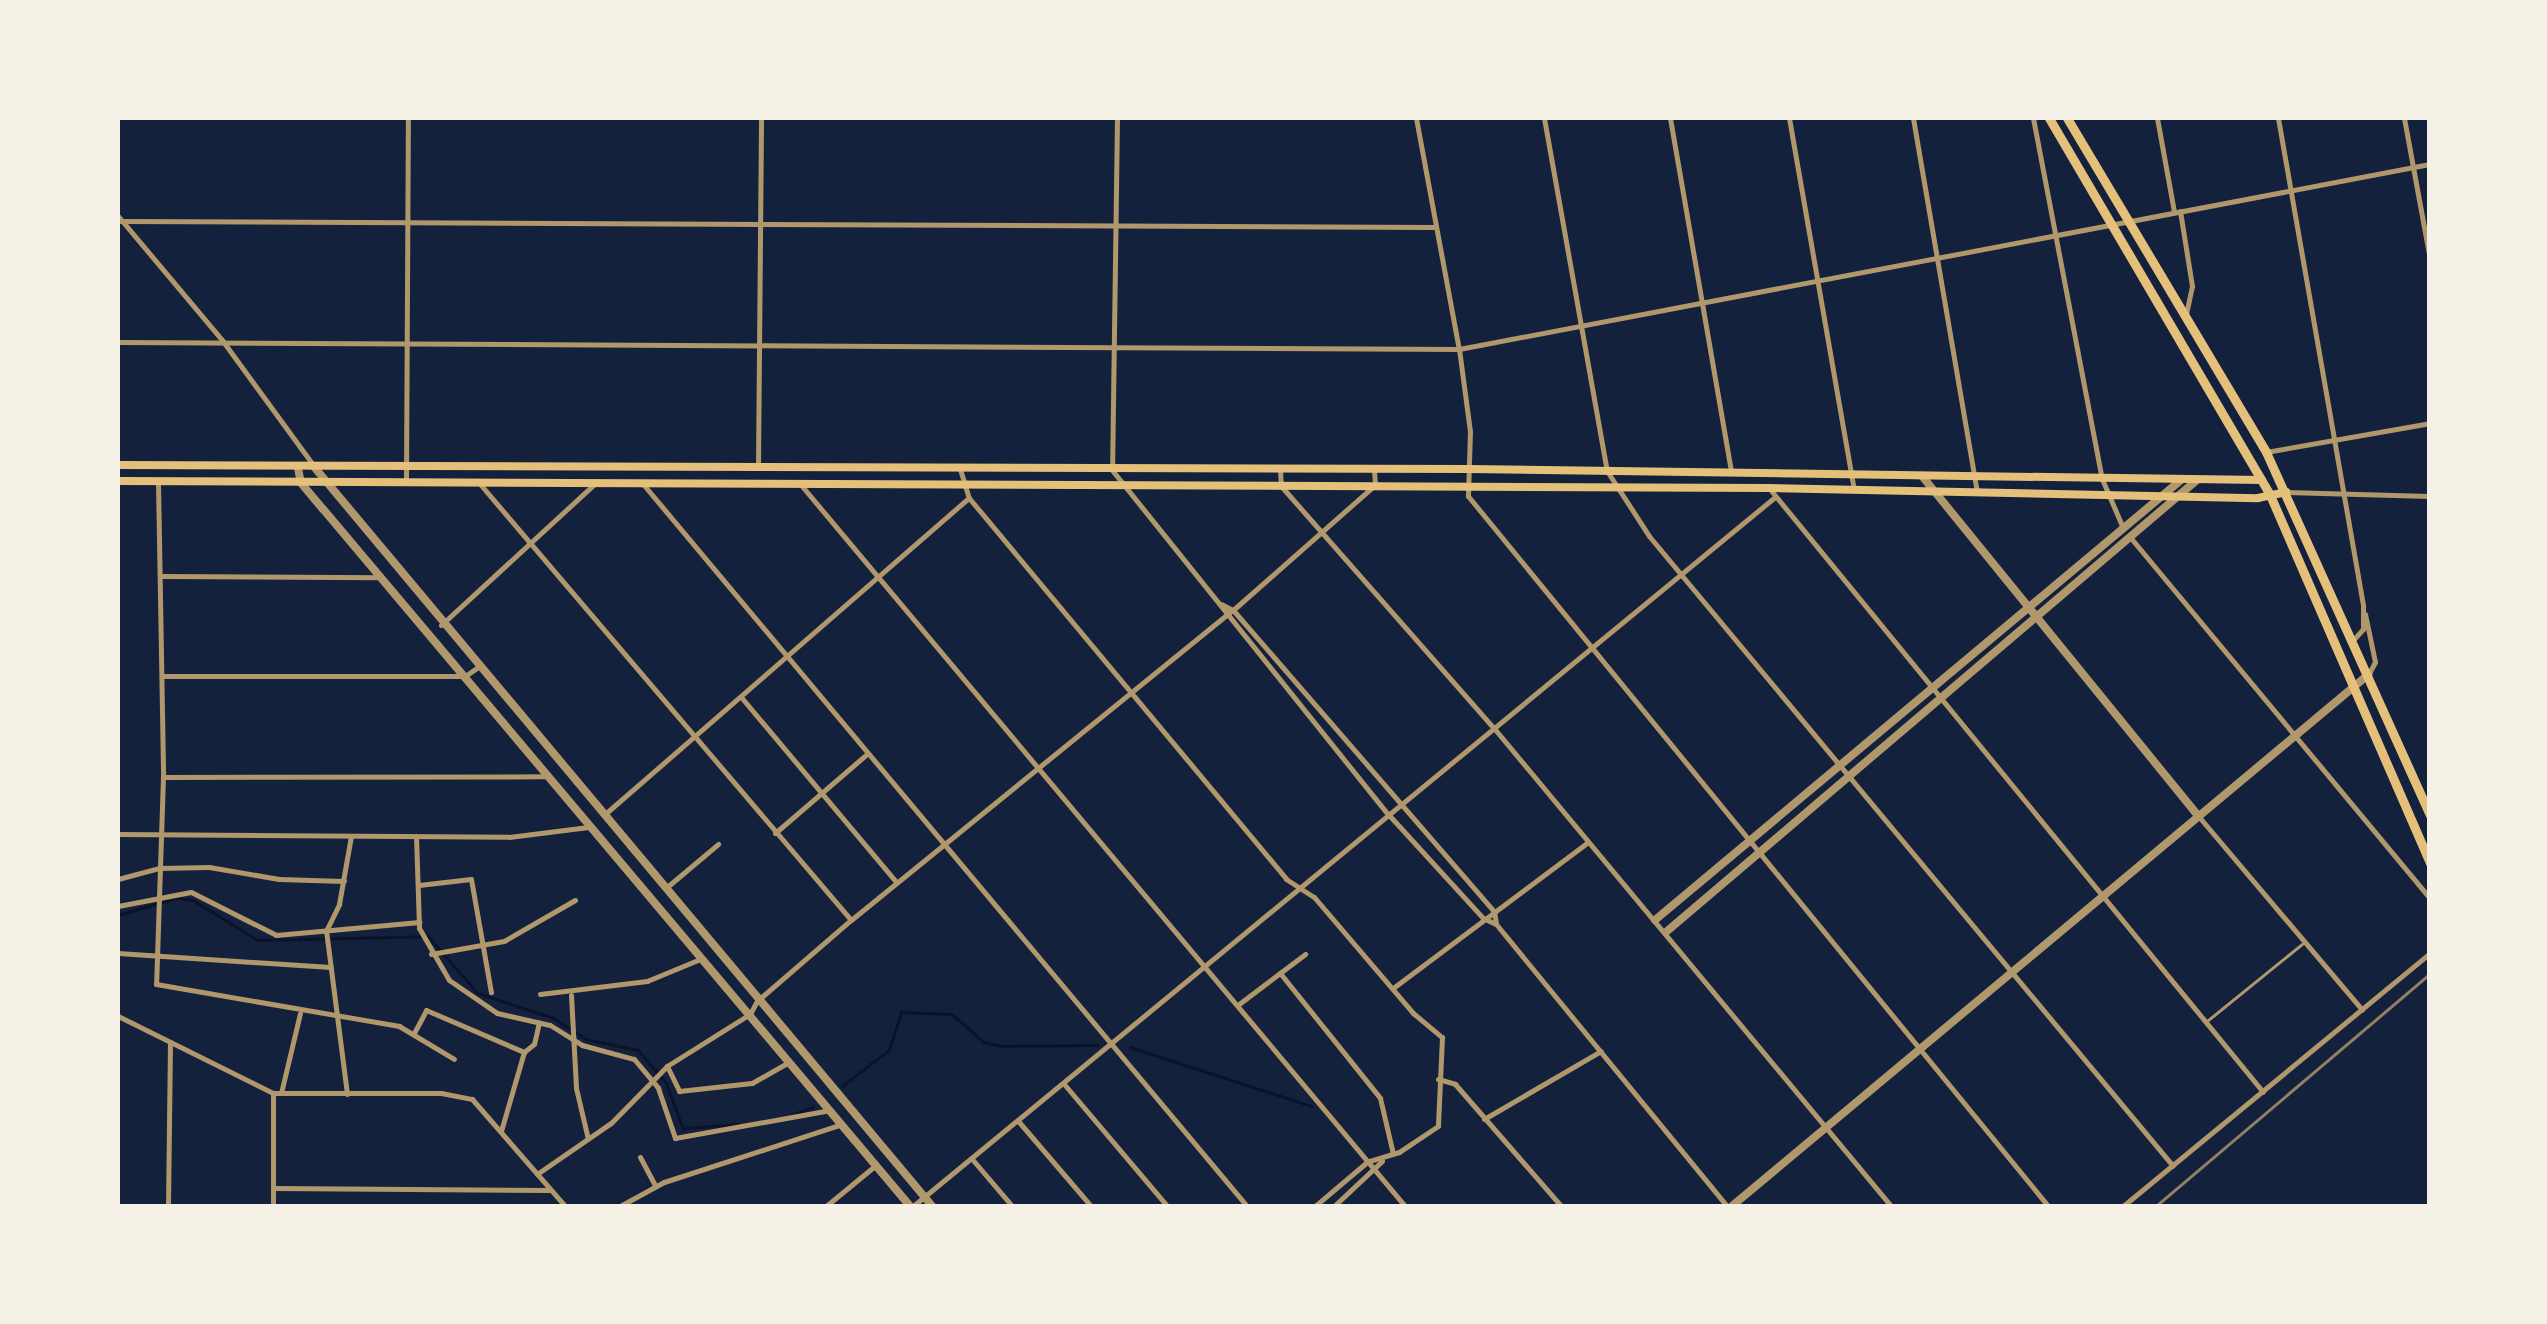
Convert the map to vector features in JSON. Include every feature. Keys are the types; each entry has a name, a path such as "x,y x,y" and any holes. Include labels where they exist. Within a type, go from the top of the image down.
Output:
{"main road":[{"path":"2049,118 2270,495 2430,863"},
{"path":"2066,118 2266,452 2430,815"},
{"path":"118,465 1607,470 2262,480"},
{"path":"118,481 1768,488 2163,496 2286,492"}],"street":[{"path":"406,482 408,118"},
{"path":"758,468 761,118"},
{"path":"1117,118 1112,470 1220,604 1225,618 1388,814 1496,924"},
{"path":"1416,118 1459,349 1470,470 1468,496 1746,844 2048,1206"},
{"path":"1544,118 1607,470 1617,487 1679,570 1847,776 2173,1166"},
{"path":"1670,118 1705,300 1731,472"},
{"path":"1789,118 1854,490"},
{"path":"1912,118 1977,492"},
{"path":"2034,118 2106,494 2127,532 2430,898"},
{"path":"2156,118 2192,286 2186,315"},
{"path":"1220,604 1234,610 1314,704 1730,1206 2355,686 2375,662 2278,118"},
{"path":"2404,118 2430,260"},
{"path":"118,342 1459,349 2430,164"},
{"path":"119,219 760,226 1435,227"},
{"path":"119,219 222,340 324,482 441,625 932,1206"},
{"path":"2266,452 2430,423"},
{"path":"297,442 300,482 912,1206 1300,889 1679,570 1776,497"},
{"path":"960,469 969,498 1132,694 1300,889 1442,1037 1438,1126 1393,1154 1368,1162 1315,1206"},
{"path":"1280,469 1281,486 1494,728 1891,1206"},
{"path":"538,1174 655,1084 667,1066 750,1014 757,1001 850,920 1040,772 1225,618 1374,486 1374,470"},
{"path":"1922,476 2302,943 2362,1010"},
{"path":"1666,932 1939,698 2039,620 2181,480"},
{"path":"1655,920 1932,690 2197,480"},
{"path":"158,482 163,777 156,956 161,989 414,1033 454,1059"},
{"path":"478,482 850,920"},
{"path":"441,625 594,484"},
{"path":"642,484 1248,1206"},
{"path":"802,485 1404,1206"},
{"path":"1768,488 2263,1092"},
{"path":"2286,492 2430,496"},
{"path":"603,816 969,498"},
{"path":"161,576 380,577"},
{"path":"2352,640 2363,630 2363,606"},
{"path":"163,676 465,676 477,668"},
{"path":"741,696 897,883"},
{"path":"1305,712 1314,704"},
{"path":"775,833 867,754"},
{"path":"163,777 549,776"},
{"path":"118,834 509,837 591,826"},
{"path":"347,1094 327,929 344,881 350,836"},
{"path":"416,836 419,925 431,954 477,1003 539,1022 574,1040 634,1060 655,1084 671,1133 682,1141 830,1110"},
{"path":"1392,988 1586,843"},
{"path":"664,889 718,844"},
{"path":"118,879 159,868 344,881"},
{"path":"634,878 646,868"},
{"path":"420,885 471,879 490,992"},
{"path":"118,906 159,895 206,895 276,935 419,925"},
{"path":"431,954 485,945 528,930 576,900"},
{"path":"118,953 331,967"},
{"path":"2123,1206 2430,953"},
{"path":"1239,1004 1305,954"},
{"path":"540,994 571,995 668,976 703,958"},
{"path":"1280,973 1380,1098 1393,1154"},
{"path":"571,995 588,1139"},
{"path":"414,1033 426,1010 524,1052"},
{"path":"273,1206 277,1093 300,1013"},
{"path":"118,1016 277,1093 464,1096 479,1103 565,1206"},
{"path":"502,1132 524,1052 534,1044 539,1022"},
{"path":"168,1206 170,1042"},
{"path":"1484,1119 1601,1051"},
{"path":"667,1066 679,1091 752,1083 790,1062"},
{"path":"1438,1079 1454,1084 1560,1206"},
{"path":"1064,1084 1168,1206"},
{"path":"1019,1122 1091,1206"},
{"path":"620,1206 655,1187 842,1124"},
{"path":"640,1157 655,1187"},
{"path":"972,1159 1012,1206"},
{"path":"1334,1206 1375,1172 1383,1159"},
{"path":"826,1206 876,1165"},
{"path":"273,1188 550,1190"}],"lane":[{"path":"2206,1022 2302,943"}],"waterway":[{"path":"118,915 176,898 193,900 258,940 428,936 478,993 554,1018 586,1039 638,1050 666,1082 683,1128 739,1124"},
{"path":"842,1086 889,1050 901,1012 952,1014 984,1042 1002,1046 1098,1045"},
{"path":"1130,1047 1312,1106"},
{"path":"791,1115 813,1107"}],"railway":[{"path":"2156,1206 2430,974"}]}
